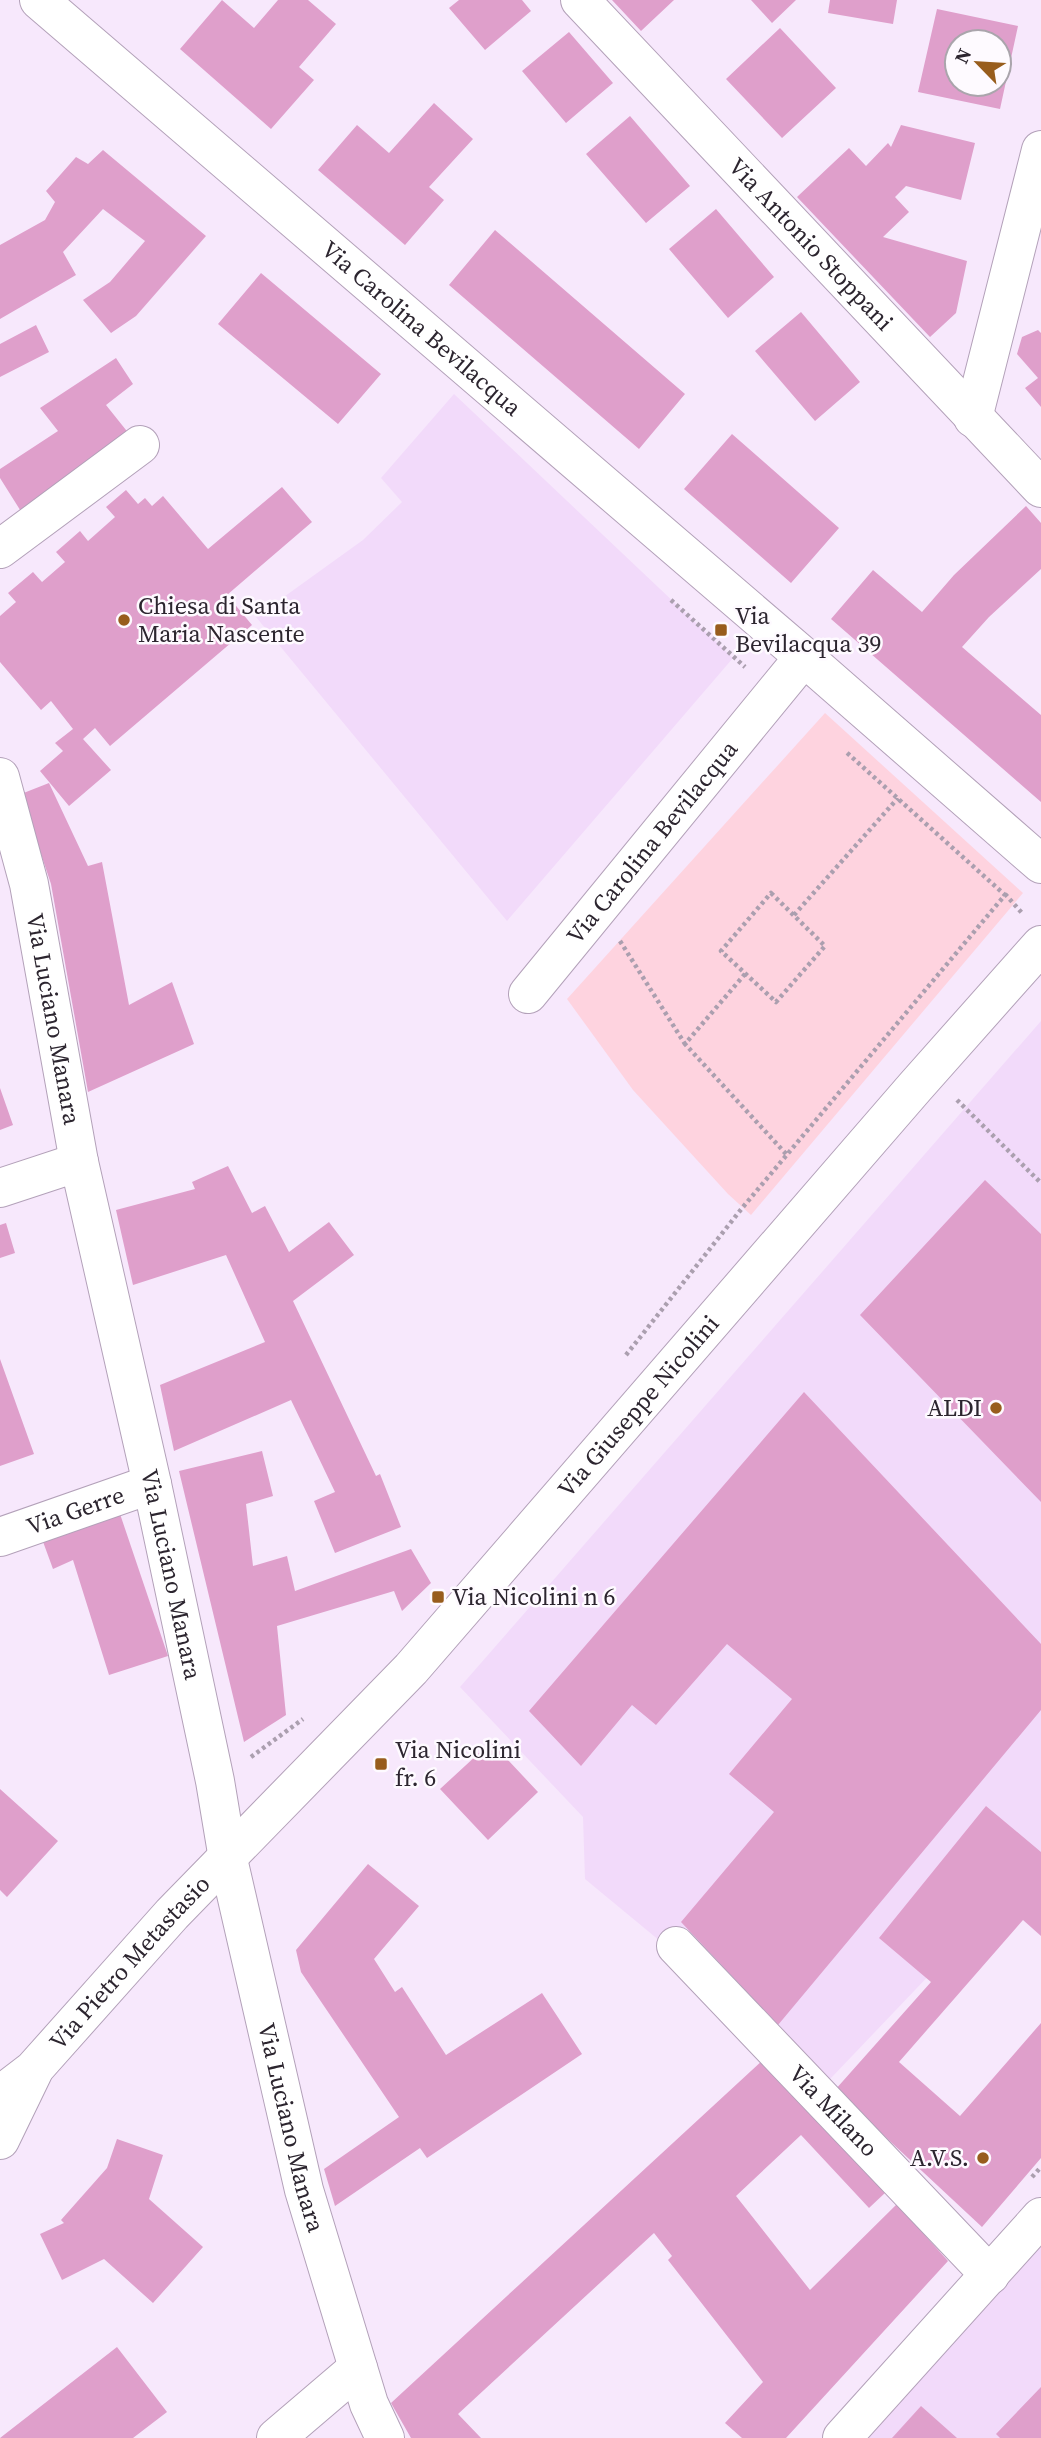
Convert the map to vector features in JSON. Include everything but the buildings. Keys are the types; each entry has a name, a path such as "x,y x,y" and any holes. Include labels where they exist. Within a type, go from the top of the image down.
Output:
{"street":[{"name":"Via Carolina Bevilacqua","path":"39,0 1041,864"},
{"name":"Via Antonio Stoppani","path":"580,0 1041,488"},
{"path":"973,418 1039,169"},
{"path":"0,549 140,446"},
{"name":"Via Carolina Bevilacqua","path":"528,994 804,657"},
{"name":"Via Luciano Manara","path":"0,777 29,884 79,1162 152,1484 215,1781 228,1858 304,2190 369,2404 385,2438"},
{"name":"Via Giuseppe Nicolini","path":"228,1858 411,1669 1041,945"},
{"path":"0,1188 79,1162"},
{"name":"Via Gerre","path":"0,1538 152,1484"},
{"name":"Via Pietro Metastasio","path":"0,2095 33,2070 172,1914 228,1858"},
{"name":"Via Milano","path":"676,1945 990,2275"},
{"name":"Via Pietro Metastasio","path":"0,2140 33,2070"},
{"path":"842,2438 1041,2217"},
{"path":"276,2438 358,2368"}],"path":[{"path":"733,658 776,690"},
{"path":"622,1360 787,1155 1004,895 836,742"},
{"path":"794,915 898,798"},
{"path":"771,893 794,915 825,946 776,1002 721,951 771,893"},
{"path":"596,910 620,941 685,1044 787,1155"},
{"path":"685,1044 745,974"},
{"path":"928,1073 1041,1183"},
{"path":"215,1781 275,1741 305,1717"}],"shaded area":[{"path":"454,394 733,658 507,921 256,617 363,540 402,502 381,478"},
{"path":"825,713 1023,893 751,1215 728,1194 633,1090 567,999"},
{"path":"1041,1021 1041,1858 811,2099 660,1941 585,1879 583,1817 460,1687"},
{"path":"1041,2239 1041,2438 866,2438"}],"place":[{"name":"Chiesa di Santa Maria Nascente","path":"124,620"},
{"name":"Via Bevilacqua 39","path":"721,630"},
{"name":"ALDI","path":"996,1408"},
{"name":"Via Nicolini n 6","path":"438,1597"},
{"name":"Via Nicolini fr. 6","path":"381,1764"},
{"name":"A.V.S.","path":"983,2158"}]}
